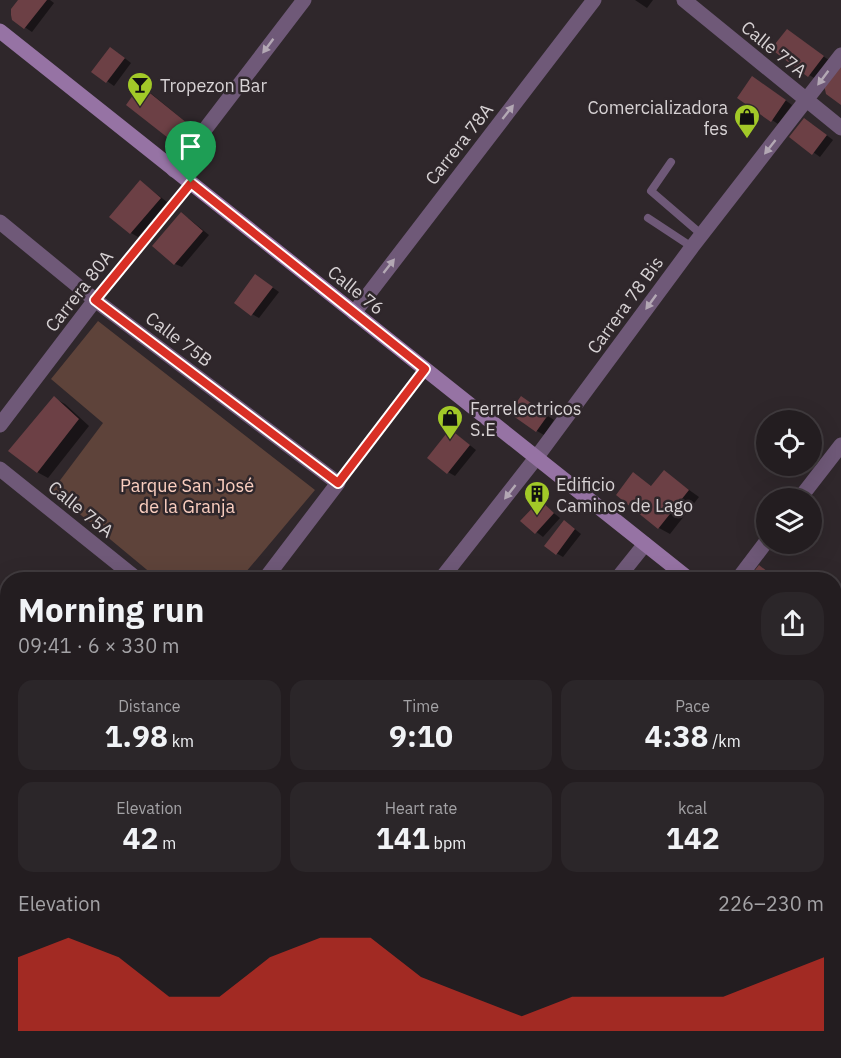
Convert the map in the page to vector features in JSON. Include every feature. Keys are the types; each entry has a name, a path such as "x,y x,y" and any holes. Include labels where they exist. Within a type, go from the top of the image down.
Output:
{"street":[{"path":"174,170 304,0"},
{"name":"Carrera 78A","path":"354,313 594,0"},
{"name":"Calle 77A","path":"684,0 841,128"},
{"name":"Calle 76","path":"0,31 679,572"},
{"name":"Carrera 78 Bis","path":"446,572 536,458 696,241 841,55"},
{"name":"Calle 75B","path":"0,222 95,300 338,483"},
{"name":"Carrera 80A","path":"0,425 95,300"},
{"path":"808,488 841,445"},
{"name":"Calle 75A","path":"0,469 128,572"},
{"path":"270,572 338,483"},
{"path":"623,572 645,544"},
{"path":"743,572 757,554"}],"lane":[{"path":"671,162 651,191 696,241"},
{"path":"648,218 696,241"}],"path":[{"name":"Carrera 80A","path":"95,300 191,183"},
{"path":"338,483 425,369"}],"green space":[{"name":"Parque San José de la Granja","path":"98,321 315,490 246,572 150,572 52,491 103,423 51,379"}],"building":[{"path":"18,0 47,0 24,29 12,20 11,9"},
{"path":"787,29 824,56 808,77 771,49"},
{"path":"110,47 125,58 106,83 91,72"},
{"path":"841,63 841,105 826,94 824,85"},
{"path":"752,76 786,100 771,122 737,98"},
{"path":"140,85 187,123 172,141 126,105"},
{"path":"804,118 827,135 812,155 789,137"},
{"path":"140,180 161,198 130,234 109,217"},
{"path":"181,212 203,231 174,265 152,246"},
{"path":"255,274 273,287 251,316 234,303"},
{"path":"54,396 79,419 37,473 8,451"},
{"path":"521,396 548,415 536,432 509,413"},
{"path":"450,429 470,445 447,474 427,458"},
{"path":"664,470 689,490 658,529 616,495 633,472 651,486"},
{"name":"Edificio Caminos de Lago","path":"540,500 554,513 535,534 520,521"},
{"path":"564,520 575,529 556,555 544,546"},
{"path":"759,565 768,572 754,572"}],"place":[{"name":"Tropezon Bar","path":"140,108"},
{"name":"Comercializadora fes","path":"747,140"},
{"name":"Ferrelectricos S.E","path":"450,441"},
{"name":"Edificio Caminos de Lago","path":"537,517"}],"route":[{"path":"191,183 425,369 338,483 95,300 191,183"}]}
